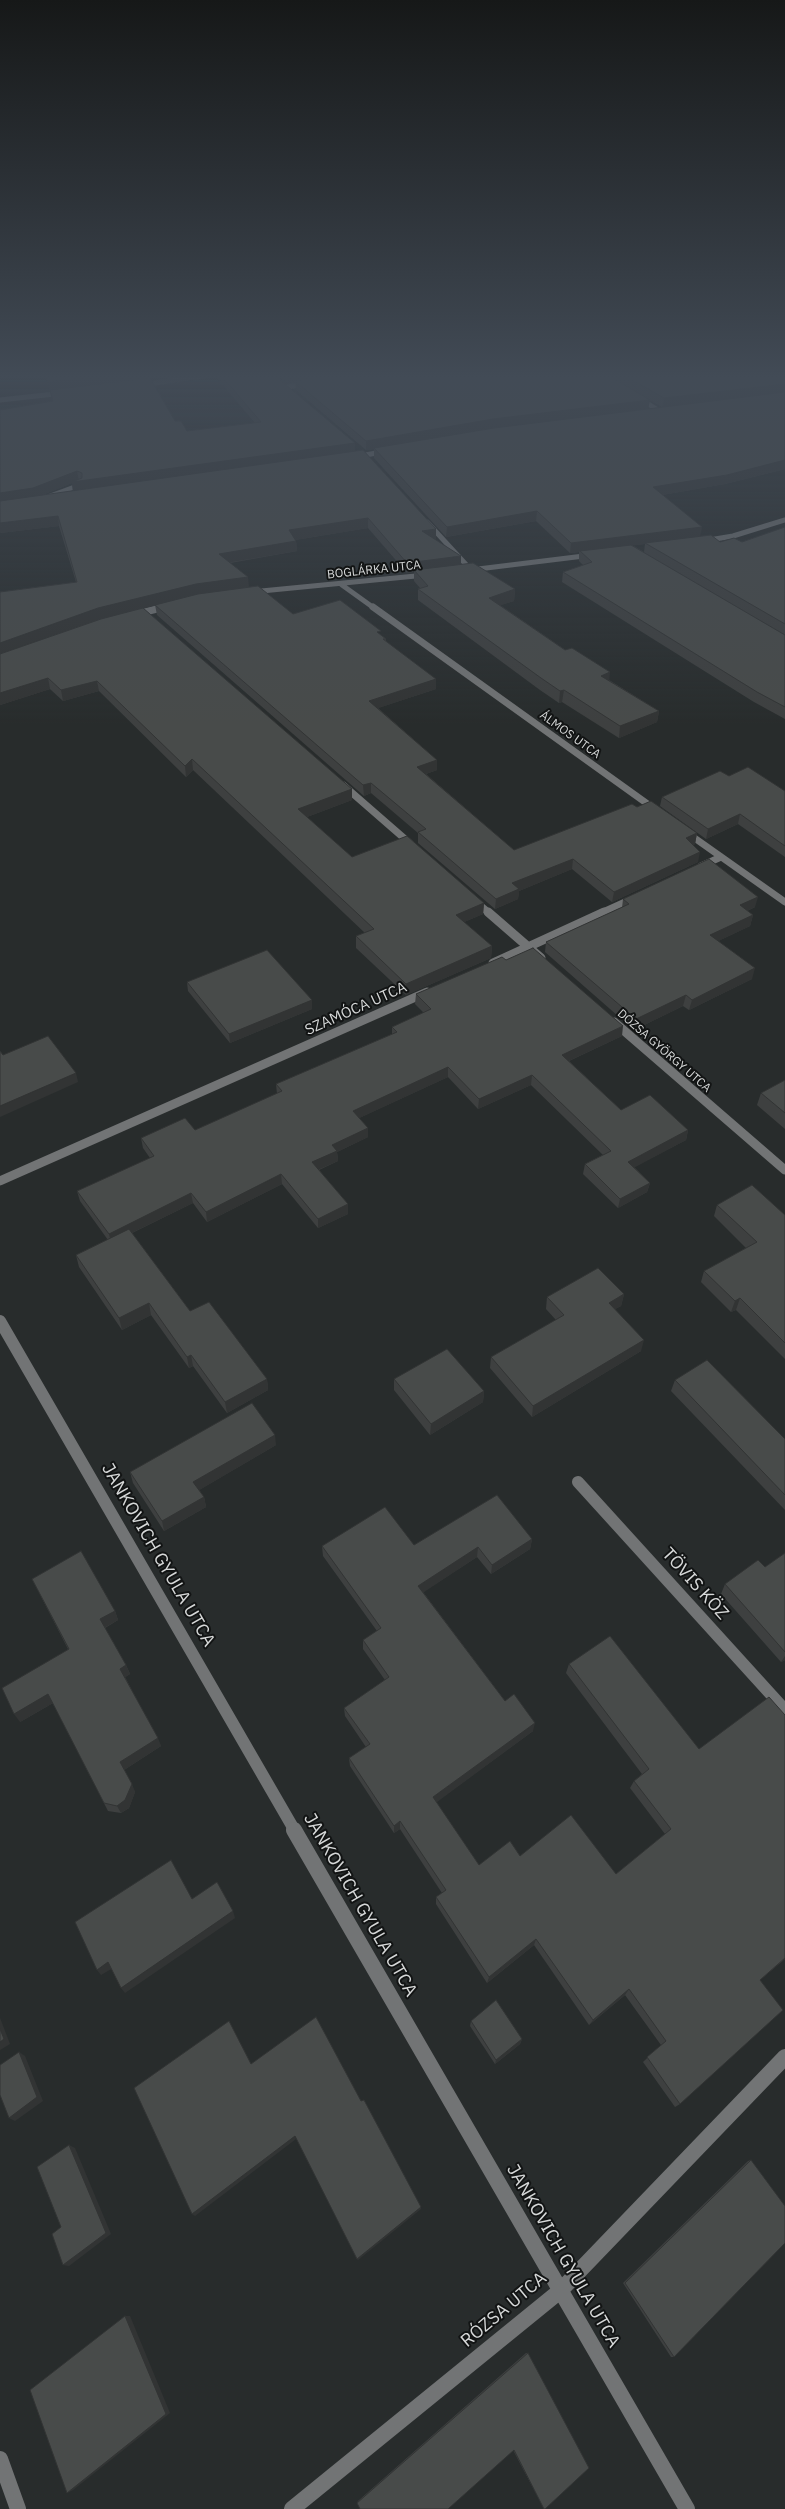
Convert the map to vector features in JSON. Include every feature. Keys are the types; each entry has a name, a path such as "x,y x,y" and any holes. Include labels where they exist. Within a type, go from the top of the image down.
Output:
{"street":[{"path":"32,504 60,491"},
{"path":"40,503 59,500"},
{"path":"425,520 471,570"},
{"path":"695,542 733,536 785,520"},
{"path":"461,571 604,554"},
{"name":"BOGLÁRKA UTCA","path":"243,592 342,585 432,574"},
{"name":"ÁLMOS UTCA","path":"342,585 666,818"},
{"path":"127,616 172,606"},
{"path":"145,612 153,618"},
{"path":"333,776 423,855"},
{"path":"682,829 785,902"},
{"path":"688,872 721,857"},
{"path":"483,968 644,893"},
{"path":"468,895 551,967"},
{"name":"SZAMÓCA UTCA","path":"0,1181 437,988"},
{"name":"DÓZSA GYÖRGY UTCA","path":"604,1013 785,1170"},
{"name":"JANKOVICH GYULA UTCA","path":"0,1321 687,2509"},
{"name":"TÖVIS KÖZ","path":"578,1482 785,1710"},
{"name":"RÓZSA UTCA","path":"292,2509 560,2291 785,2057"},
{"path":"0,2459 18,2509"}],"building":[{"path":"71,491 401,491 436,529 422,531 461,556 407,563 368,518 289,530 296,541 219,554 248,577 196,584 98,608 0,643 0,592 77,582 58,516 0,523 0,501"},
{"path":"414,491 658,491 702,527 571,543 537,511 447,527"},
{"path":"785,527 785,624 645,543 711,535 720,542 734,538 742,542"},
{"path":"631,545 785,635 785,707 757,692 563,572 592,562 580,551"},
{"path":"473,563 515,589 489,598 565,650 572,648 610,672 601,676 659,711 620,726 564,690 560,691 418,589 428,586 414,570"},
{"path":"258,586 293,614 340,600 381,631 377,632 386,639 383,639 436,679 369,701 437,760 417,767 514,850 632,804 637,807 651,801 697,833 686,838 700,852 614,892 573,859 512,883 519,889 496,899 418,832 426,829 371,783 363,785 155,605 198,594"},
{"path":"143,608 352,789 298,809 352,857 407,836 484,903 456,915 492,946 406,984 356,936 374,929 192,759 185,766 97,681 61,690 48,678 0,693 0,654 101,619"},
{"path":"748,767 785,791 785,846 740,814 708,829 662,797 720,771 729,776"},
{"path":"709,859 758,897 740,905 753,915 710,935 755,968 692,1000 686,995 636,1019 546,942 629,904 623,899"},
{"path":"533,948 623,1026 562,1055 621,1110 650,1095 688,1130 628,1162 650,1183 620,1199 585,1164 611,1151 532,1075 479,1099 448,1067 353,1111 368,1128 332,1145 337,1151 312,1162 348,1204 318,1219 281,1174 206,1212 191,1193 109,1234 77,1191 154,1156 141,1138 185,1118 195,1130 282,1091 276,1084 397,1032 392,1027 431,1009 416,994 502,957 506,960"},
{"path":"267,950 312,1000 229,1034 187,982"},
{"path":"48,1036 76,1073 0,1106 0,1051 3,1055"},
{"path":"785,1080 785,1113 761,1093"},
{"path":"752,1185 785,1215 785,1343 740,1298 735,1301 704,1271 757,1242 717,1205"},
{"path":"129,1229 190,1311 209,1302 267,1379 225,1402 191,1355 187,1357 149,1303 119,1318 76,1255"},
{"path":"598,1268 624,1294 609,1303 644,1340 533,1406 491,1357 564,1315 547,1297"},
{"path":"447,1349 484,1391 431,1424 394,1379"},
{"path":"707,1360 785,1439 785,1495 675,1380"},
{"path":"252,1403 275,1435 193,1482 204,1497 162,1521 130,1472"},
{"path":"497,1495 532,1539 492,1565 478,1547 418,1586 505,1701 514,1694 535,1723 433,1797 479,1865 510,1841 520,1856 571,1815 616,1874 671,1829 634,1781 649,1769 569,1664 610,1636 699,1749 769,1697 785,1715 785,1958 760,1980 783,2010 680,2104 647,2057 666,2041 629,1989 593,2020 536,1939 489,1977 436,1897 446,1890 400,1821 394,1826 349,1758 370,1744 344,1708 389,1677 363,1640 381,1628 322,1546 385,1507 414,1545"},
{"path":"81,1551 115,1611 100,1619 126,1665 120,1669 158,1738 120,1762 132,1784 125,1800 117,1806 104,1803 48,1694 14,1714 2,1688 69,1649 32,1579"},
{"path":"785,1553 785,1652 725,1584 758,1560 765,1567"},
{"path":"171,1860 192,1899 217,1882 233,1911 121,1988 108,1962 97,1970 75,1922"},
{"path":"496,2000 522,2039 496,2060 471,2021"},
{"path":"316,2017 361,2101 364,2100 421,2207 357,2259 295,2136 192,2214 134,2088 229,2021 251,2064"},
{"path":"0,2029 4,2039 0,2042"},
{"path":"19,2052 37,2097 9,2118 0,2095 0,2065"},
{"path":"69,2145 106,2233 63,2265 52,2234 61,2227 37,2167"},
{"path":"751,2160 785,2206 785,2243 674,2357 625,2283"},
{"path":"125,2316 166,2414 67,2493 30,2390"},
{"path":"528,2353 589,2468 545,2509 514,2450 448,2509 360,2509 357,2503"}]}
